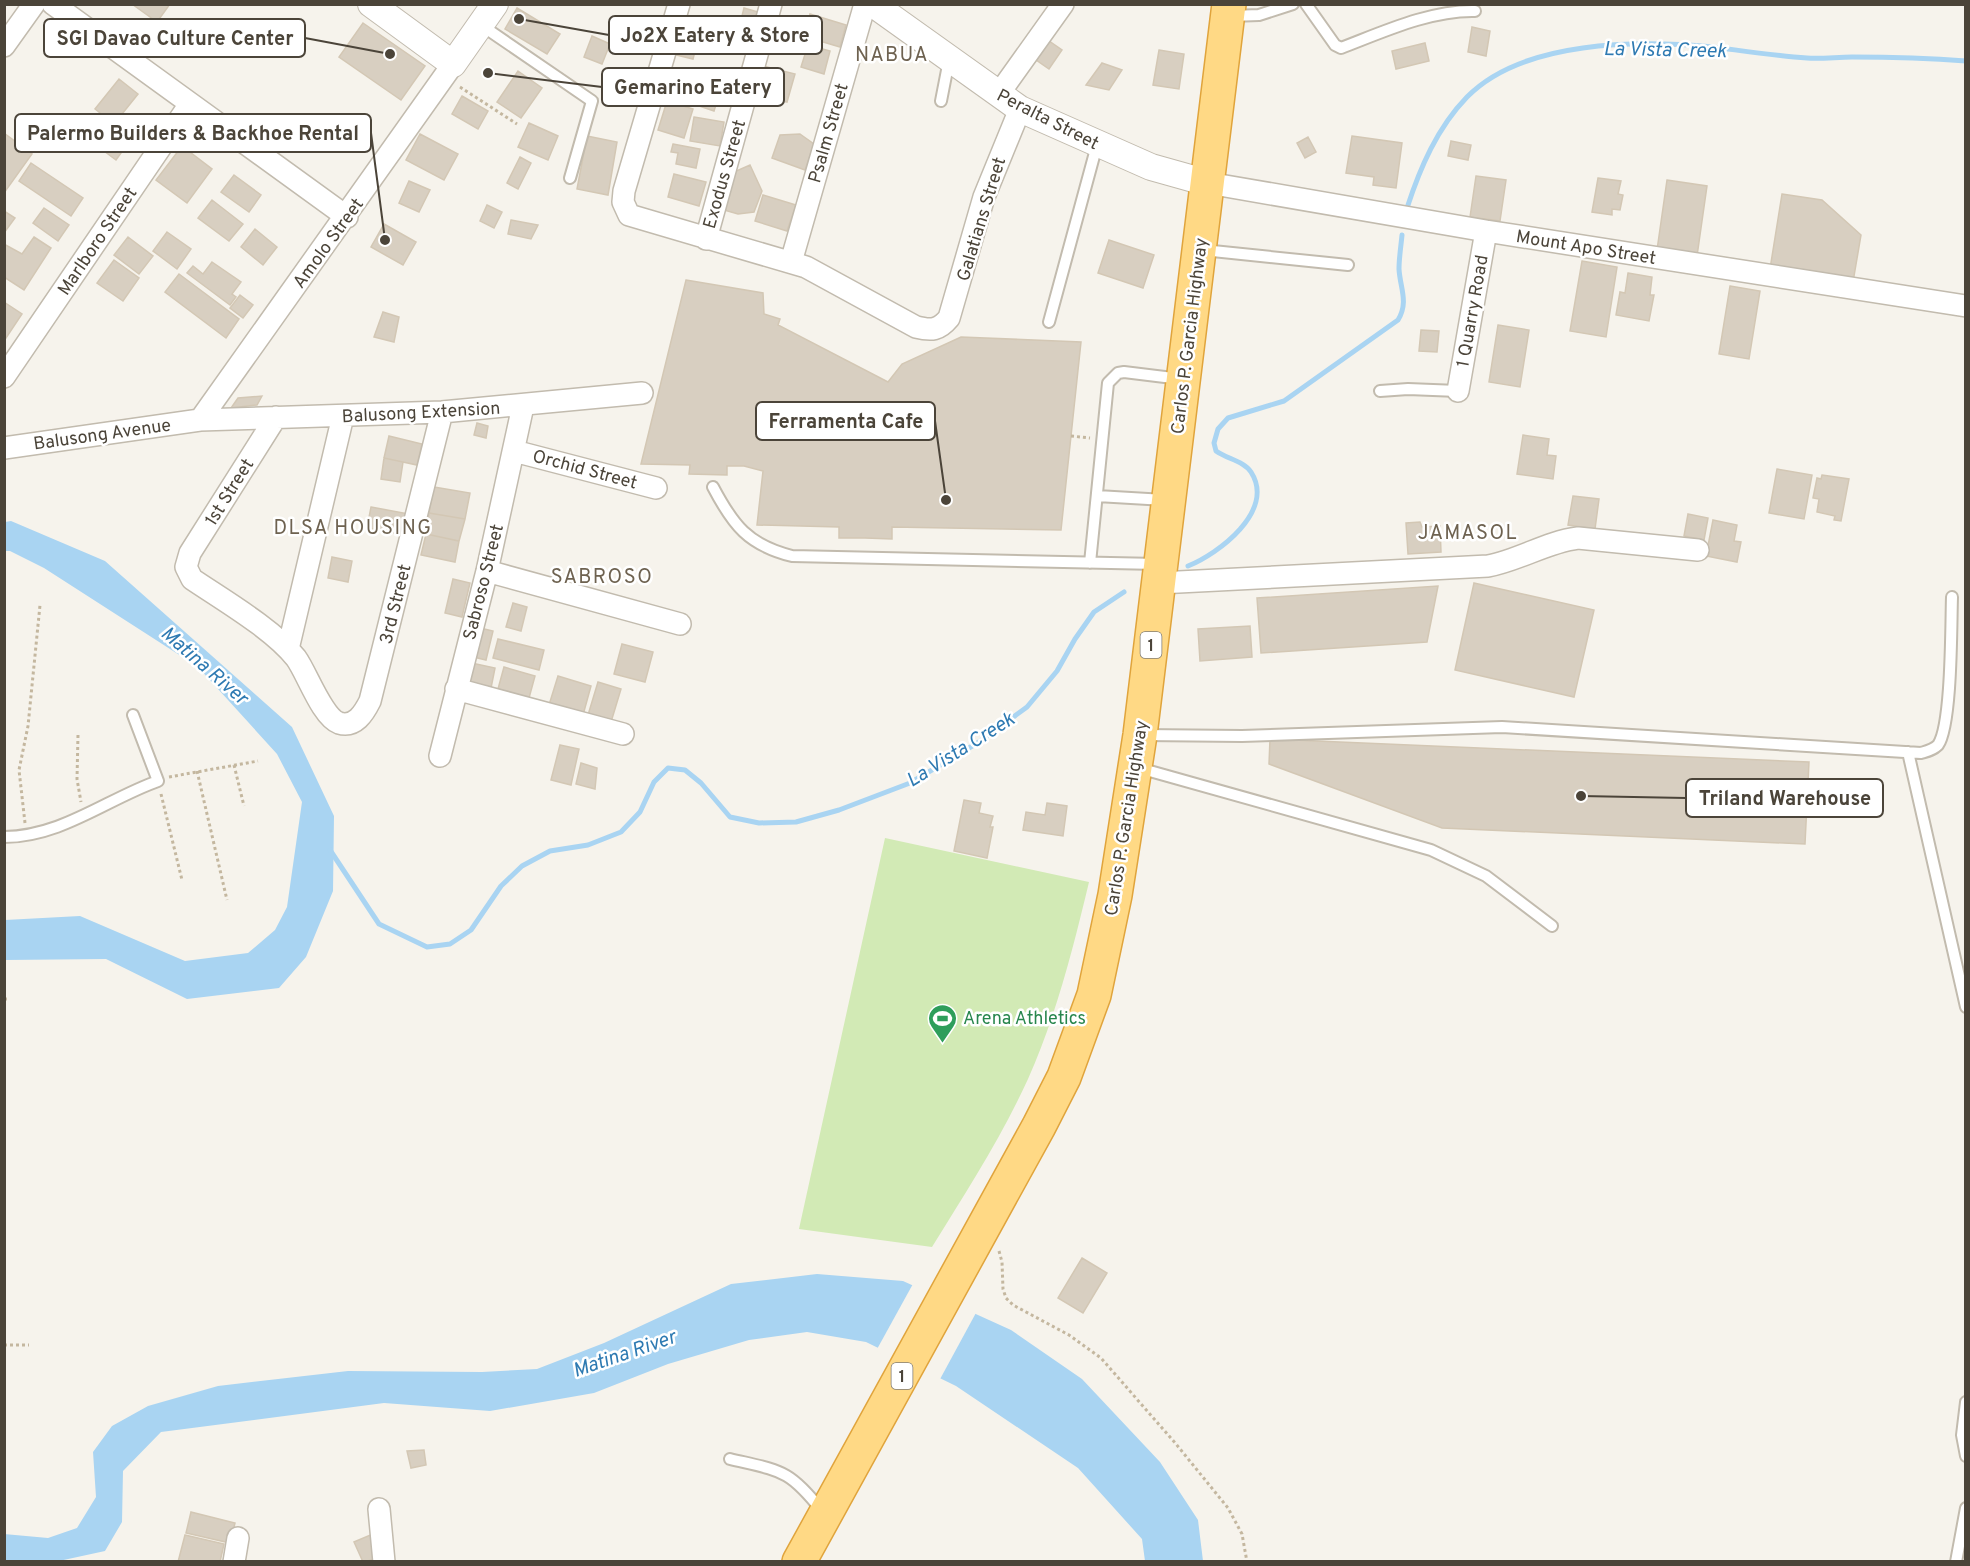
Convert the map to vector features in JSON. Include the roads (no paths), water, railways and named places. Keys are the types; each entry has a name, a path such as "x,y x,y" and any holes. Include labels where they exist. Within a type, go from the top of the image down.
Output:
{"highway":[{"name":"Carlos P. Garcia Highway","path":"800,1562 1064,1077 1094,995 1104,957 1138,751 1228,10"}],"street":[{"path":"4,46 34,4"},
{"path":"52,4 347,217"},
{"path":"371,4 449,70"},
{"path":"679,4 624,191 625,209 636,219 791,262"},
{"name":"Exodus Street","path":"706,239 771,4"},
{"path":"998,95 1063,4"},
{"name":"Peralta Street","path":"875,6 1020,109 1151,167 1208,183"},
{"name":"Psalm Street","path":"791,262 875,6"},
{"name":"Amolo Street","path":"200,420 347,217 488,15"},
{"name":"Marlboro Street","path":"4,377 190,104"},
{"name":"Galatians Street","path":"791,262 824,276 916,327 930,330 941,328 949,318 957,296 984,197 1020,109"},
{"name":"Mount Apo Street","path":"1208,183 1486,231 1965,306"},
{"name":"1 Quarry Road","path":"1458,391 1486,231"},
{"name":"Balusong Extension","path":"200,420 441,412 642,393"},
{"name":"Sabroso Street","path":"440,756 487,571 523,406"},
{"name":"3rd Street","path":"288,649 334,720 345,724 357,721 365,712 379,671 441,412"},
{"path":"288,649 343,416"},
{"name":"1st Street","path":"276,417 190,554 186,567 192,579 288,649"},
{"name":"Balusong Avenue","path":"4,448 200,420"},
{"name":"Orchid Street","path":"514,451 656,488"},
{"path":"1160,574 1488,566 1507,562 1560,540 1578,538 1698,550"},
{"path":"487,571 680,624"},
{"path":"456,689 623,734"},
{"path":"379,1509 384,1562"},
{"path":"234,1562 238,1538"}],"lane":[{"path":"1228,10 1259,15 1293,4"},
{"path":"1306,4 1335,45 1341,48 1456,10 1476,11"},
{"path":"488,15 592,101 570,178"},
{"path":"940,101 949,59"},
{"path":"1049,322 1097,145"},
{"path":"1200,250 1348,265"},
{"path":"1090,563 1108,382 1118,373 1184,379"},
{"path":"1380,391 1408,389 1458,391"},
{"path":"712,487 738,528 757,544 792,556 1090,563 1160,574"},
{"path":"1096,496 1169,500"},
{"path":"1138,751 1242,736 1502,727 1908,752 1932,750 1943,734 1952,597"},
{"path":"4,837 26,835 65,825 158,781 133,715"},
{"path":"1138,751 1431,850 1486,876 1552,926"},
{"path":"1908,752 1961,969 1965,1007"},
{"path":"1965,1402 1962,1436 1965,1456"},
{"path":"730,1459 787,1474 831,1506"},
{"path":"1956,1562 1965,1508"}],"water":[{"name":"Matina River","path":"11,521 105,561 292,727 334,816 333,891 306,957 279,988 187,999 106,959 5,960 5,920 80,916 185,961 248,953 275,930 287,907 302,802 277,754 198,667 44,568 10,551 5,551 5,522"},
{"name":"Matina River","path":"817,1274 903,1281 1011,1330 1082,1379 1160,1462 1198,1520 1203,1561 1145,1561 1142,1539 1078,1468 956,1386 866,1342 807,1332 749,1340 668,1364 594,1393 490,1411 384,1403 161,1432 123,1471 122,1522 105,1551 59,1561 5,1561 4,1534 48,1538 77,1528 96,1497 93,1452 112,1426 148,1406 218,1386 348,1371 482,1372 537,1369 604,1343 731,1284"}],"waterway":[{"name":"La Vista Creek","path":"1407,208 1438,135 1467,97 1491,78 1519,64 1550,54 1583,48 1651,44 1713,47 1807,58 1880,57 1966,61"},
{"name":"La Vista Creek","path":"1188,566 1214,552 1228,541 1250,516 1256,501 1257,487 1248,468 1216,451 1214,443 1218,429 1228,418 1284,401 1398,320 1403,307 1399,269 1402,235"},
{"name":"La Vista Creek","path":"330,850 379,924 427,947 450,944 471,930 501,886 522,866 550,851 588,845 621,832 640,812 654,782 668,768 685,770 701,783 730,817 759,823 796,822 839,810 910,783 979,742 1027,707 1057,671 1094,612 1124,592"}],"place":[{"name":"Jo2X Eatery & Store","path":"519,19"},
{"name":"SGI Davao Culture Center","path":"390,54"},
{"name":"Gemarino Eatery","path":"488,73"},
{"name":"Palermo Builders & Backhoe Rental","path":"385,240"},
{"name":"Ferramenta Cafe","path":"946,500"},
{"name":"Triland Warehouse","path":"1581,796"},
{"name":"Arena Athletics","path":"942,1044"}],"district":[{"name":"NABUA","path":"892,54"},
{"name":"DLSA HOUSING","path":"353,527"},
{"name":"JAMASOL","path":"1468,532"},
{"name":"SABROSO","path":"602,576"}]}
